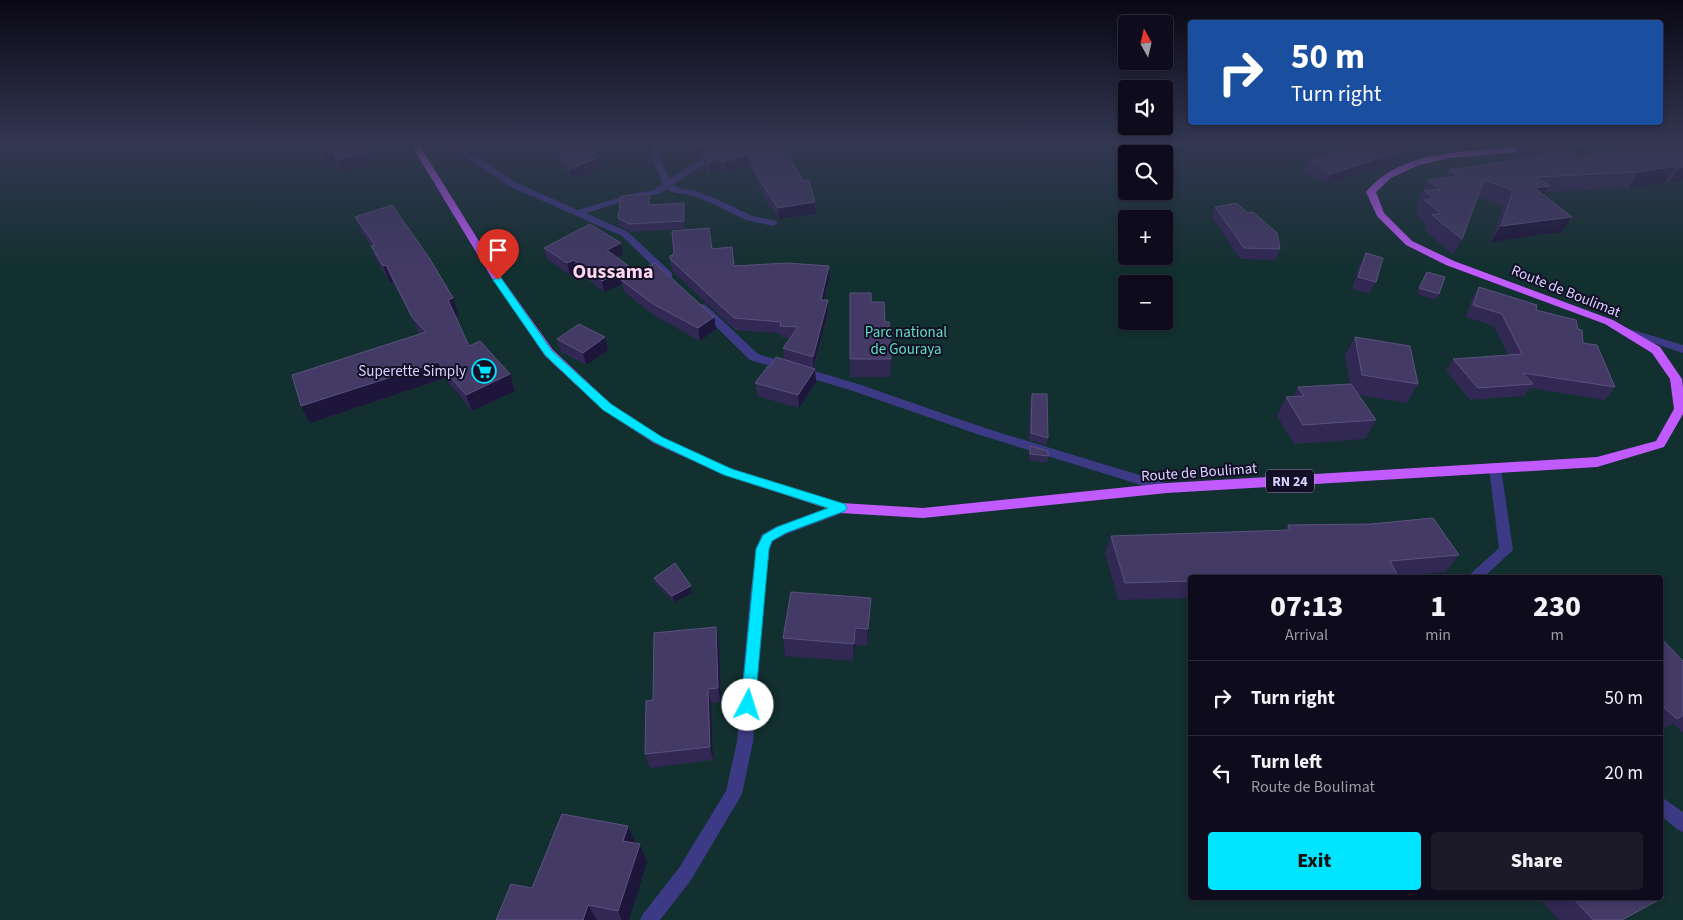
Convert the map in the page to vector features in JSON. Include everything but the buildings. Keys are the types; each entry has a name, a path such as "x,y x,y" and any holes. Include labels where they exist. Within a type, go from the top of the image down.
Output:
{"main road":[{"name":"Route de Boulimat","path":"440,186 498,280 549,353 607,407 658,440 728,472 841,508 923,514 1167,488 1597,462 1660,444 1680,409 1676,379 1656,350 1600,318 1450,263 1409,243 1380,214 1371,192 1377,186"}],"street":[{"path":"516,186 625,234 675,282"},
{"path":"578,214 634,196 656,192 666,186"},
{"path":"669,186 675,190 692,193 714,201 749,218 773,223"},
{"path":"697,302 754,357 854,387 984,432 1167,488"},
{"path":"1622,330 1683,349"},
{"path":"1477,575 1506,550 1495,468"},
{"path":"649,920 685,874 734,794 745,742 758,586 762,549 767,538 782,530 841,508"},
{"path":"1663,806 1683,823"}],"green space":[{"name":"Parc national de Gouraya","path":"0,186 1118,186 1118,200 1173,200 1173,186 1683,186 1683,920 0,920"}],"place":[{"name":"Superette Simply","path":"484,371"}],"district":[{"name":"Oussama","path":"613,271"}],"route":[{"path":"498,280 549,353 607,407 658,440 728,472 841,508 782,530 767,538 762,549 748,705"}]}
